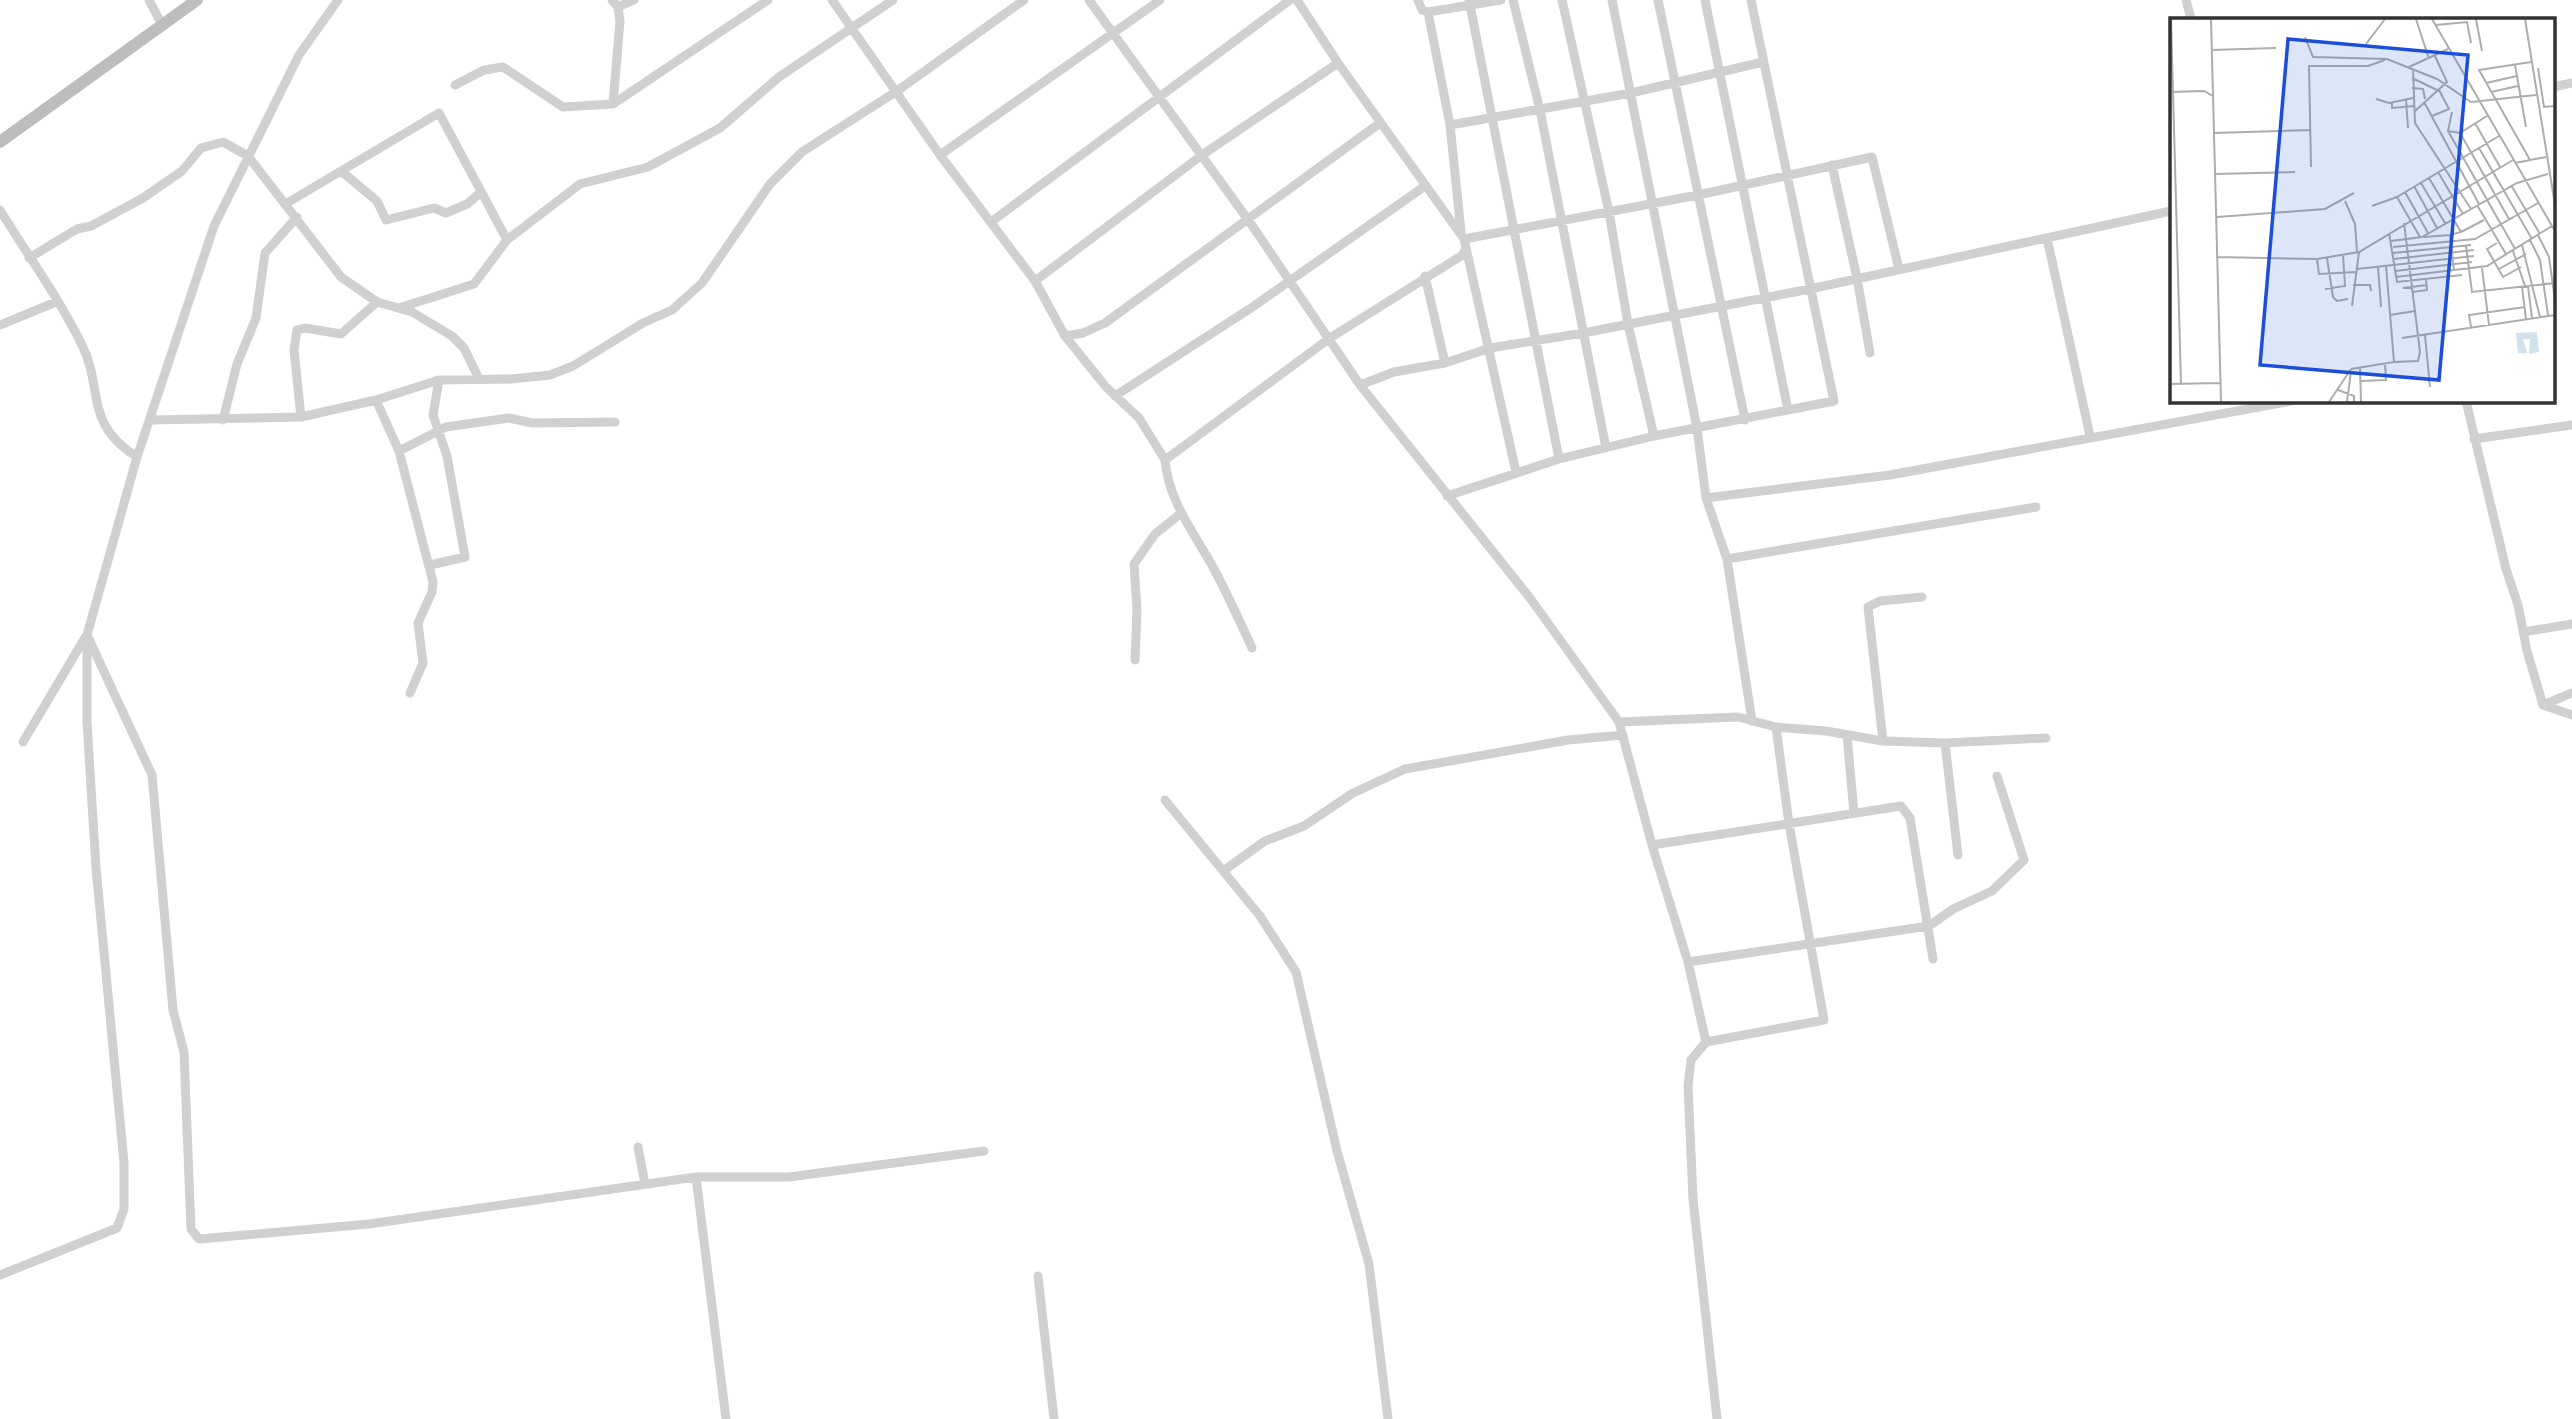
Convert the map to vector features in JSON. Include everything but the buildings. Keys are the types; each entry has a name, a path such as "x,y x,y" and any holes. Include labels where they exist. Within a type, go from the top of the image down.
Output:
{"main road":[{"path":"0,142 197,0"}],"street":[{"path":"149,0 162,25"},
{"path":"23,742 87,635 137,457 214,226 299,55 338,0"},
{"path":"613,104 620,21 615,4 634,0"},
{"path":"455,85 484,70 503,67 564,107 613,104 768,0"},
{"path":"832,0 940,155 1035,281 1065,336 1115,396 1139,418 1165,460 1167,481 1180,514 1214,569 1252,648"},
{"path":"399,308 474,284 507,240 580,184 648,167 720,128 779,77 892,0"},
{"path":"150,420 223,421 301,417 376,400 439,380 550,375 573,366 643,323 672,310 702,283 770,184 802,152 897,91 1024,0"},
{"path":"1089,0 1249,221 1360,385 1530,598 1619,722 1652,845 1688,962 1706,1042"},
{"path":"940,155 1160,0"},
{"path":"990,222 1290,0"},
{"path":"1165,460 1330,338 1425,276 1461,256 1464,240 1338,63 1297,0"},
{"path":"1418,0 1422,10 1428,12 1501,0"},
{"path":"1513,0 1540,110 1606,448"},
{"path":"1563,0 1609,212 1628,324 1654,436"},
{"path":"1612,0 1697,428 1706,498 1727,559 1752,721"},
{"path":"1658,0 1745,420"},
{"path":"1705,0 1788,410"},
{"path":"1447,496 1559,459 1654,436 1833,401 1751,0"},
{"path":"2186,0 2191,18"},
{"path":"1470,3 1559,459"},
{"path":"1428,12 1450,125 1464,240 1516,472"},
{"path":"1450,125 1631,93 1763,62"},
{"path":"1035,281 1202,155 1338,63"},
{"path":"2554,87 2572,83"},
{"path":"287,203 439,113 507,240"},
{"path":"1065,336 1083,333 1105,323 1249,221 1380,123"},
{"path":"29,258 77,229 91,226 143,198 182,172 201,148 223,142 248,156 287,203 341,278 377,302 399,308 452,336 464,348 479,379"},
{"path":"1464,240 1698,195 1872,157 1899,270"},
{"path":"1832,165 1857,278 1870,353"},
{"path":"341,171 377,201 386,220 434,208 446,213 467,204 480,193"},
{"path":"1115,396 1254,306 1425,186"},
{"path":"0,210 83,346 103,422 122,447 137,457"},
{"path":"1360,385 1394,372 1445,363 1490,348 1583,334 1810,289 2170,211"},
{"path":"223,421 237,363 256,318 265,253 297,217"},
{"path":"2047,238 2090,436"},
{"path":"1425,276 1445,363"},
{"path":"0,325 56,302"},
{"path":"301,417 294,350 297,330 305,328 341,334 377,302"},
{"path":"430,565 465,557 447,456 433,415 439,380"},
{"path":"376,400 399,452 430,565 432,592 418,623 423,663 410,693"},
{"path":"1706,498 1890,475 2285,402"},
{"path":"2466,402 2473,439 2543,705"},
{"path":"399,452 438,430 509,418 532,423 615,422"},
{"path":"2473,439 2572,425"},
{"path":"1727,559 2036,507"},
{"path":"1135,660 1138,610 1134,564 1155,534 1180,514"},
{"path":"1883,741 1868,607 1880,601 1922,597"},
{"path":"2523,632 2572,624"},
{"path":"87,635 152,775 173,1010 184,1052 191,1229 199,1239 369,1224 696,1177 789,1177 984,1151"},
{"path":"0,1275 117,1228 124,1209 124,1163 96,868 87,736 87,635"},
{"path":"2543,705 2572,693"},
{"path":"2543,705 2572,715"},
{"path":"1619,722 1738,717 1776,727 1883,741 1945,743 2046,738"},
{"path":"1717,1419 1693,1199 1688,1086 1691,1060 1706,1042 1824,1020 1789,824 1776,727"},
{"path":"1223,871 1265,841 1304,826 1353,793 1405,769 1567,740 1623,735"},
{"path":"1847,735 1854,813"},
{"path":"1945,743 1958,855"},
{"path":"1688,962 1812,946 1929,926 1953,909 1992,891 2024,860 1997,776"},
{"path":"1164,800 1268,927 1296,972 1336,1151 1369,1264 1388,1419"},
{"path":"1652,845 1901,806 1907,810 1933,959"},
{"path":"638,1147 645,1184"},
{"path":"696,1177 726,1419"},
{"path":"1038,1276 1054,1419"}]}
